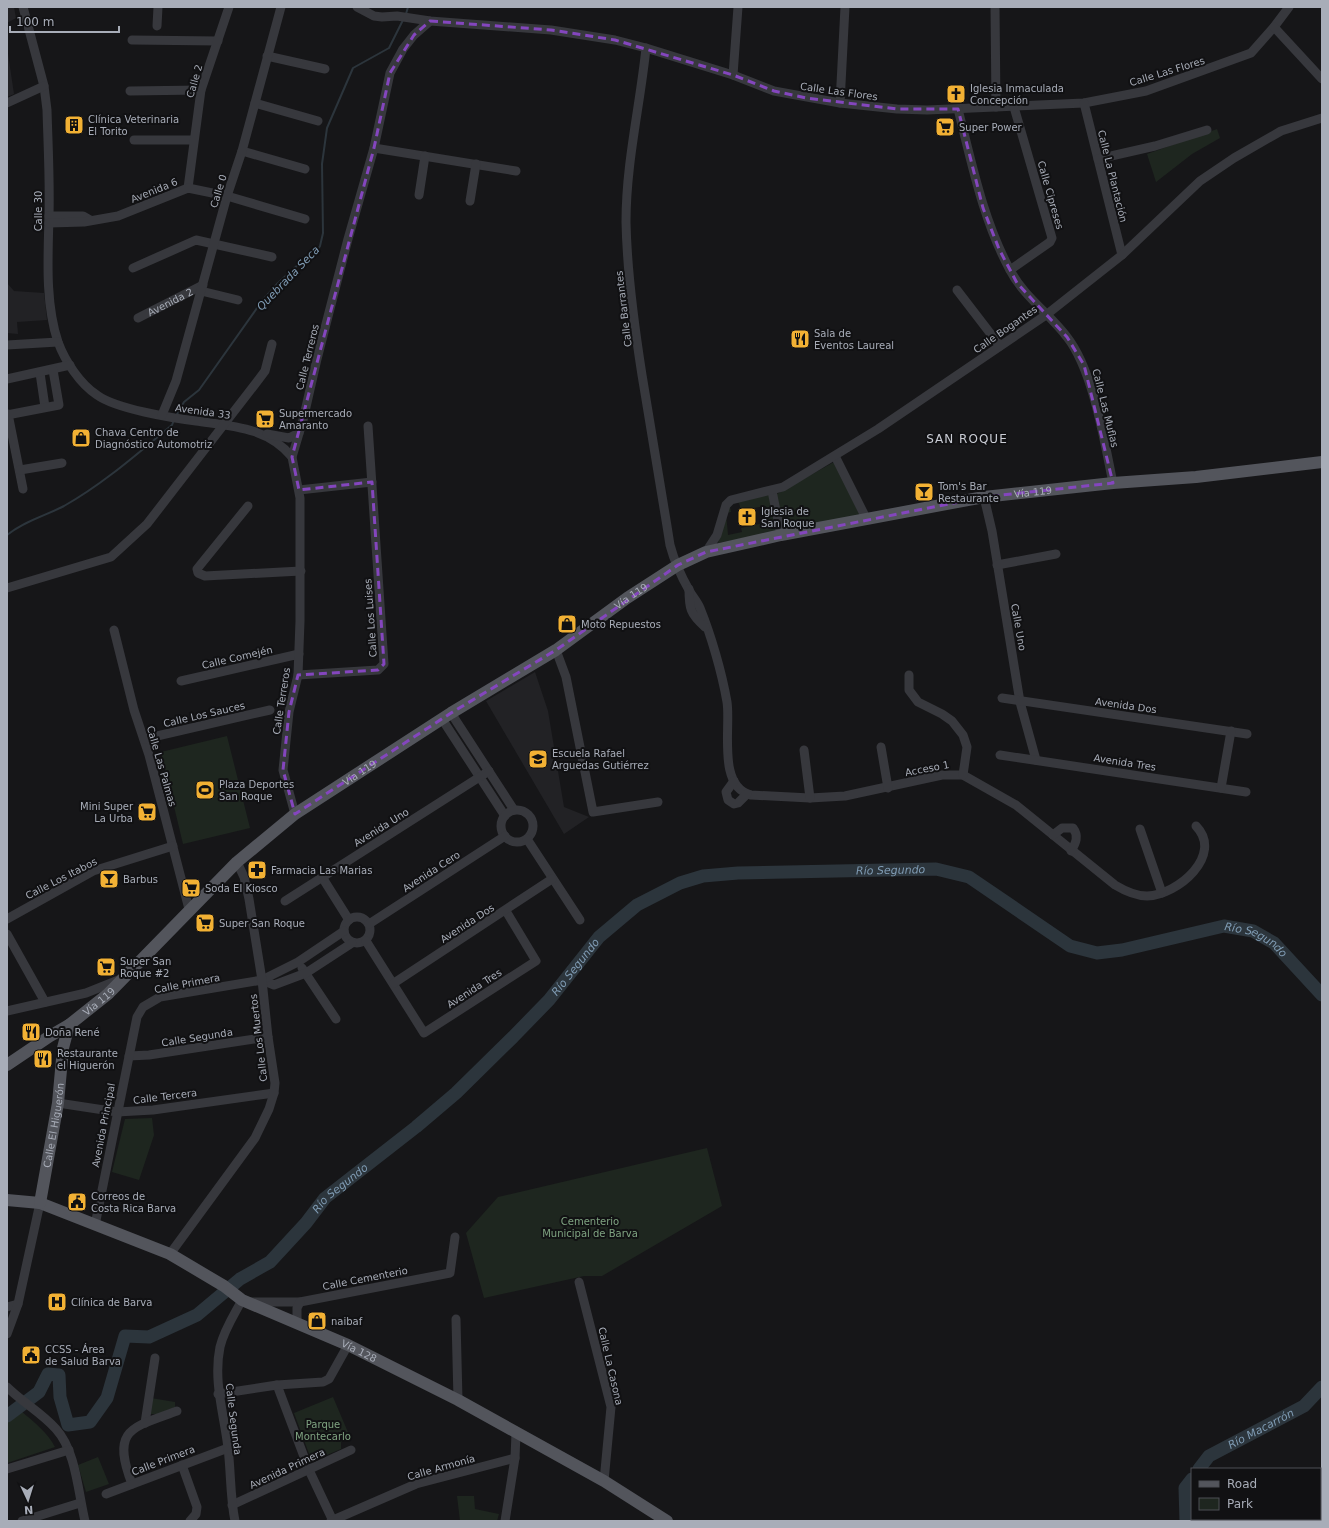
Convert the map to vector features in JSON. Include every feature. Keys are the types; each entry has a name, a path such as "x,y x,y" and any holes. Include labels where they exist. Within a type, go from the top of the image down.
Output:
{"main road":[{"name":"Vía 119","path":"69,1025 95,1005 237,862 295,814 447,716 553,651 627,598 678,565 706,552 866,518 984,497 1113,483 1196,477 1322,462"},
{"path":"7,1065 69,1025"},
{"name":"Calle El Higuerón","path":"40,1203 58,1103 63,1048 69,1025"},
{"path":"50,1036 59,1037 62,1040 63,1048"},
{"name":"Vía 128","path":"7,1200 40,1203 170,1254 224,1286 242,1300 297,1322 348,1345 458,1400 604,1481 667,1521"}],"street":[{"name":"Calle 30","path":"23,7 44,86 47,110 51,307 58,342 70,365 87,386 104,400"},
{"path":"157,26 158,7"},
{"name":"Calle 2","path":"188,188 193,140 201,90 229,7"},
{"name":"Calle 0","path":"162,415 176,380 227,196 242,152 281,7"},
{"name":"Calle Las Flores","path":"357,7 374,16 395,13 410,19 551,30 615,40 733,75 774,91 840,103 897,109 958,109 1084,103 1146,91 1247,56 1274,27 1289,7"},
{"path":"733,75 738,7"},
{"path":"840,103 845,7"},
{"path":"995,7 996,107"},
{"path":"410,19 414,35"},
{"name":"Calle Terreros","path":"295,814 283,770 290,712 298,675 299,654 301,571 299,490 292,457 334,292 374,148 390,73 414,35 430,21"},
{"path":"1274,27 1322,79"},
{"path":"132,40 218,41"},
{"name":"Calle Barrantes","path":"646,48 642,90 633,134 629,164 626,222 628,260 634,324 670,545 678,565"},
{"path":"267,56 325,69"},
{"path":"7,103 44,86"},
{"path":"130,91 201,90"},
{"path":"254,103 318,121"},
{"name":"Calle La Plantación","path":"1084,103 1122,255"},
{"name":"Calle Cipreses","path":"1010,270 1050,242 1052,238 1014,106"},
{"name":"Calle Las Muflas","path":"958,109 983,208 1010,270 1025,293 1067,337 1084,365 1113,483"},
{"name":"Calle Bogantes","path":"706,552 717,535 729,502 783,487 835,456 942,386 1046,314 1122,255 1200,181 1234,158 1281,131 1322,118"},
{"path":"1098,159 1154,146 1207,130"},
{"path":"134,140 193,140"},
{"path":"374,148 516,171"},
{"path":"242,152 305,168"},
{"path":"419,195 425,156"},
{"path":"470,201 476,164"},
{"name":"Avenida 6","path":"49,220 83,216 90,220 118,216 188,188 227,196 305,219"},
{"path":"133,268 196,240 272,257"},
{"path":"202,288 238,300"},
{"name":"Avenida 2","path":"138,318 202,288"},
{"path":"957,290 1000,346"},
{"path":"7,345 58,342"},
{"path":"7,588 111,557 147,524 265,371 272,344"},
{"path":"7,379 40,373 70,365"},
{"path":"23,489 8,415 59,405 53,370"},
{"path":"40,373 45,407"},
{"name":"Avenida 33","path":"104,400 117,405 176,419 238,426 273,439 292,457"},
{"name":"Calle Los Luises","path":"298,675 378,670 384,664 368,426"},
{"path":"258,433 289,438 299,433"},
{"path":"835,456 866,518"},
{"path":"20,470 62,463"},
{"path":"299,490 372,482"},
{"path":"772,491 781,535"},
{"name":"Calle Uno","path":"984,497 1020,702 1036,760"},
{"path":"248,506 197,569 198,573 205,576 301,571"},
{"path":"997,565 1056,554"},
{"path":"678,565 699,606 723,684 727,704 727,750 734,781 740,790 747,794 738,804 734,804 728,800 726,792 734,781"},
{"name":"Calle Las Palmas","path":"114,630 144,739 150,755 189,909"},
{"path":"553,651 561,679 566,686 593,812 658,802"},
{"name":"Calle Comején","path":"181,681 299,654"},
{"path":"909,674 909,690 918,702 942,714 952,721 962,735 967,747 962,775"},
{"name":"Avenida Dos","path":"1002,698 1020,702 1247,734"},
{"name":"Calle Los Sauces","path":"144,739 270,710"},
{"path":"447,716 489,771 514,810"},
{"path":"447,716 480,777 505,816"},
{"path":"1221,788 1231,731"},
{"path":"882,747 888,788"},
{"path":"804,750 810,798"},
{"name":"Avenida Tres","path":"1000,755 1246,792"},
{"name":"Avenida Uno","path":"285,901 489,771"},
{"name":"Acceso 1","path":"747,794 810,798 845,796 888,788 942,775 962,775 1016,805 1071,851 1115,885 1125,891 1147,896 1162,893 1178,885 1199,865 1204,852 1205,841 1202,832 1196,826"},
{"path":"514,810 524,811 531,817 533,822 533,831 527,839 518,842 505,836 501,826 505,816 514,810"},
{"path":"1053,836 1062,828 1073,828 1077,833 1077,839 1071,851"},
{"path":"1140,829 1162,893"},
{"name":"Avenida Cero","path":"369,924 505,836"},
{"path":"527,839 552,880 580,920"},
{"name":"Calle Los Itabos","path":"7,919 93,871 173,846"},
{"name":"Calle Los Muertos","path":"170,1254 255,1138 269,1109 274,1093 275,1083 262,980 249,899 244,878 237,862"},
{"path":"322,877 349,920"},
{"name":"Avenida Dos","path":"394,983 552,880"},
{"name":"Avenida Tres","path":"394,983 424,1033 536,961 506,911"},
{"path":"357,917 366,920 369,924 370,933 366,941 359,944 352,943 346,938 344,927 349,920 357,917"},
{"path":"262,980 298,962 344,931"},
{"path":"7,934 45,1002"},
{"path":"366,941 394,983"},
{"path":"262,980 274,985 306,973 352,943"},
{"path":"298,962 336,1018"},
{"path":"7,1011 86,993 121,979"},
{"name":"Calle Primera","path":"143,1007 160,997 262,980"},
{"path":"86,993 91,996 95,1005"},
{"name":"Avenida Principal","path":"95,1225 137,1017 143,1007"},
{"name":"Calle Segunda","path":"129,1056 149,1055 268,1037"},
{"name":"Calle Tercera","path":"58,1103 117,1112 153,1110 274,1093"},
{"path":"7,1334 18,1304 40,1203"},
{"name":"Calle Cementerio","path":"242,1300 300,1302 450,1273 455,1237"},
{"name":"Calle La Casona","path":"579,1282 611,1407 604,1481"},
{"name":"Calle Segunda","path":"235,1521 232,1505 228,1448 218,1394 220,1347 227,1327 242,1300"},
{"path":"297,1322 297,1308 300,1302"},
{"path":"7,1307 18,1304"},
{"path":"456,1319 458,1400"},
{"path":"218,1394 277,1385 323,1382 329,1378 348,1345"},
{"path":"145,1423 155,1358"},
{"path":"277,1385 309,1470 332,1521"},
{"path":"7,1387 18,1398 55,1428 69,1450 85,1521"},
{"path":"132,1484 124,1462 124,1444 130,1432 145,1423 177,1411"},
{"path":"505,1521 515,1458 516,1433"},
{"name":"Calle Primera","path":"106,1494 228,1448"},
{"path":"7,1470 69,1450"},
{"name":"Avenida Primera","path":"232,1505 351,1450"},
{"name":"Calle Armonía","path":"332,1521 416,1484 515,1458"},
{"path":"182,1465 197,1507 196,1514 190,1521"},
{"path":"22,1521 80,1503"}],"highlighted area":[{"path":"430,21 551,30 615,40 733,75 774,91 806,98 897,109 958,109 983,208 999,249 1017,283 1067,337 1084,365 1113,483 984,497 706,552 678,565 556,650 451,713 295,814 283,770 289,712 298,675 378,670 384,664 372,482 299,490 292,457 374,148 390,73 414,35"}],"shaded area":[{"path":"7,7 14,7 16,18 7,23"},
{"path":"7,47 14,94 7,97"},
{"path":"7,283 14,291 44,293 47,320 17,322 18,334 7,333"},
{"name":"Escuela Rafael Arguedas Gutiérrez","path":"535,672 548,711 564,807 589,817 564,834 486,701"}],"green space":[{"path":"1217,129 1220,138 1192,154 1156,182 1147,154"},
{"path":"834,462 860,515 782,530 775,495"},
{"path":"769,494 776,532 718,543 726,509 729,503","holes":["733,503 739,503 741,510 766,506 769,522 741,528 742,532 728,535 726,513 731,512 730,507"]},
{"name":"Plaza Deportes San Roque","path":"227,736 250,828 183,844 161,752"},
{"path":"152,1118 154,1135 139,1180 112,1172 125,1119"},
{"name":"Cementerio Municipal de Barva","path":"707,1148 722,1206 602,1276 584,1276 484,1298 466,1233 498,1197"},
{"name":"Parque Montecarlo","path":"333,1397 350,1437 341,1442 341,1449 315,1460 311,1459 294,1413"},
{"path":"151,1398 175,1402 175,1407 159,1414 150,1414"},
{"path":"22,1412 44,1432 55,1447 7,1463 7,1421"},
{"path":"98,1457 109,1484 86,1492 78,1465"},
{"path":"457,1496 474,1496 475,1509 499,1514 497,1521 460,1521"}],"waterway":[{"name":"Quebrada Seca","path":"406,14 408,7"},
{"name":"Quebrada Seca","path":"176,416 184,402 199,390 262,301 278,283 300,263 315,254 320,246 323,233 322,164 327,128 353,68 389,48 403,20"},
{"name":"Quebrada Seca","path":"7,535 27,522 64,506 92,488 120,468 172,425 174,420"},
{"name":"Río Segundo","path":"7,1416 39,1392 48,1374 59,1375 60,1397 68,1425 90,1422 107,1398 125,1336 149,1337 197,1315 240,1279 270,1262 306,1223 325,1198 416,1127 456,1093 513,1037 549,1000 599,937 637,905 680,883 703,876 738,873 936,869 969,877 1070,946 1097,953 1122,950 1224,926 1253,931 1274,943 1322,995"},
{"name":"Río Macarrón","path":"1200,1468 1209,1456 1304,1406 1322,1387"},
{"name":"Río Macarrón","path":"1186,1521 1185,1488 1191,1480"}],"place":[{"name":"Iglesia Inmaculada Concepción","path":"956,94"},
{"name":"Clínica Veterinaria El Torito","path":"74,125"},
{"name":"Super Power","path":"945,127"},
{"name":"Sala de Eventos Laureal","path":"800,339"},
{"name":"Supermercado Amaranto","path":"265,419"},
{"name":"Chava Centro de Diagnóstico Automotriz","path":"81,438"},
{"name":"Tom's Bar Restaurante","path":"924,492"},
{"name":"Iglesia de San Roque","path":"747,517"},
{"name":"Moto Repuestos","path":"567,624"},
{"name":"Escuela Rafael Arguedas Gutiérrez","path":"538,759"},
{"name":"Plaza Deportes San Roque","path":"205,790"},
{"name":"Mini Super La Urba","path":"147,812"},
{"name":"Farmacia Las Marias","path":"257,870"},
{"name":"Barbus","path":"109,879"},
{"name":"Soda El Kiosco","path":"191,888"},
{"name":"Super San Roque","path":"205,923"},
{"name":"Super San Roque #2","path":"106,967"},
{"name":"Doña René","path":"31,1032"},
{"name":"Restaurante el Higuerón","path":"43,1059"},
{"name":"Correos de Costa Rica Barva","path":"77,1202"},
{"name":"Clínica de Barva","path":"57,1302"},
{"name":"naibaf","path":"317,1321"},
{"name":"CCSS - Área de Salud Barva","path":"31,1355"}],"district":[{"name":"SAN ROQUE","path":"967,439"}]}
